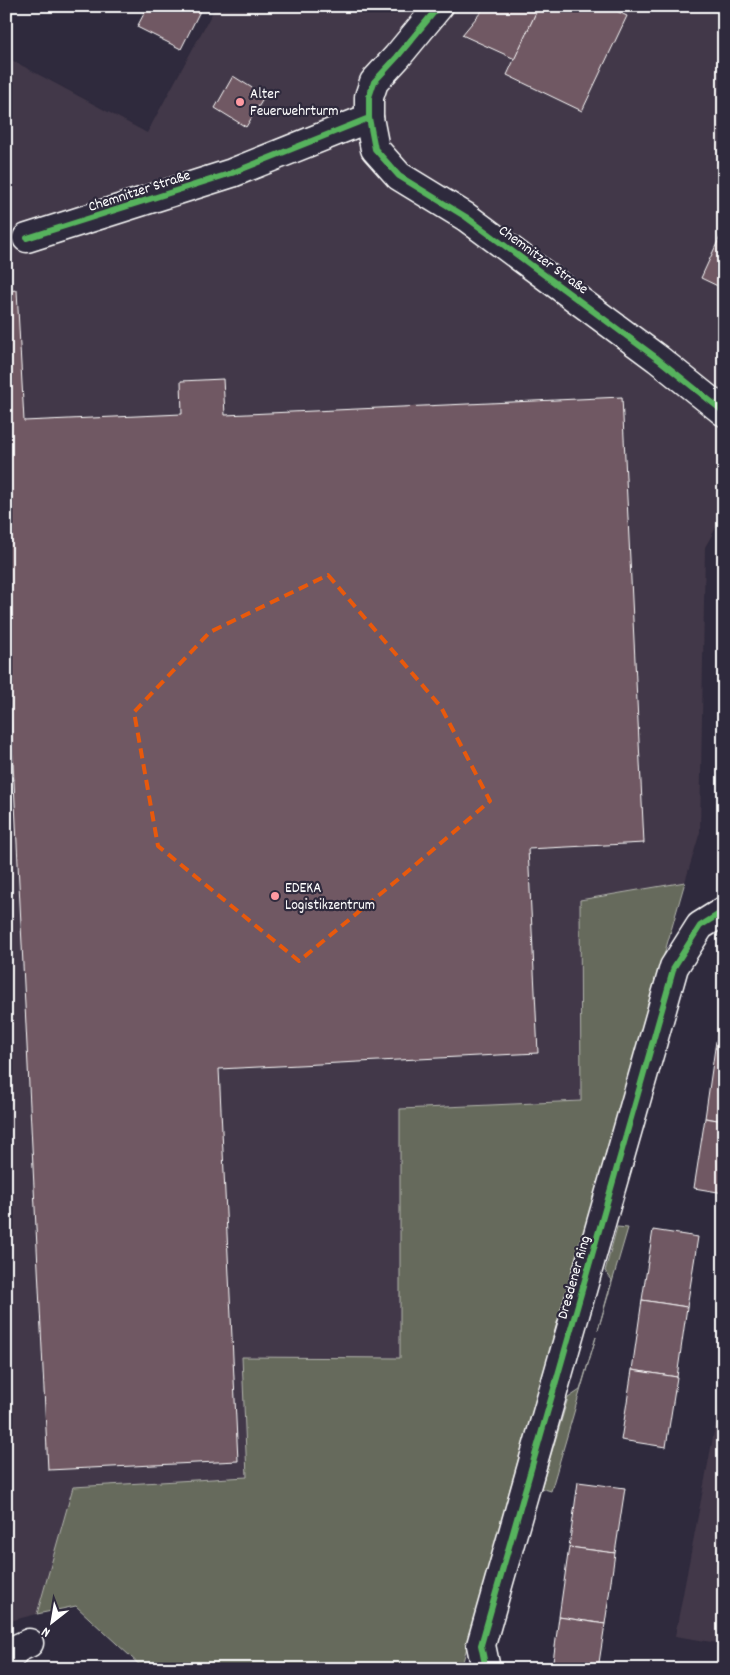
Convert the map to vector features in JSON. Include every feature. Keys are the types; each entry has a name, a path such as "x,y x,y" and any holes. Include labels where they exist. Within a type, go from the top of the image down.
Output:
{"street":[{"name":"Chemnitzer Straße","path":"439,6 374,82 369,97 368,118 375,149 399,176 466,217 658,359 724,412"},
{"name":"Chemnitzer Straße","path":"26,238 232,173 368,118"},
{"name":"Dresdener Ring","path":"486,1669 482,1645 674,967 700,926 724,911"},
{"path":"6,1663 16,1650 29,1643"}],"highlighted area":[{"path":"328,575 441,707 490,801 299,961 158,846 134,712 210,632"}],"shaded area":[{"path":"216,6 724,6 724,514 705,547 700,832 685,882 580,900 581,1101 400,1109 400,1359 242,1357 247,1477 73,1487 37,1614 6,1622 6,57 147,133"},
{"path":"724,1380 724,1644 675,1636"}],"green space":[{"path":"685,882 512,1482 461,1669 144,1669 76,1606 37,1614 73,1487 247,1477 242,1357 400,1358 400,1109 581,1101 580,900"},
{"path":"617,1227 628,1228 598,1330 612,1280 605,1271"},
{"path":"596,1337 551,1491 541,1488 568,1398 580,1390"}],"building":[{"path":"148,6 202,7 181,49 137,27"},
{"path":"486,6 539,6 515,59 462,35"},
{"path":"539,6 606,6 627,16 582,111 507,75"},
{"name":"Alter Feuerwehrturm","path":"233,76 265,96 246,127 215,108"},
{"path":"724,228 724,289 701,278"},
{"name":"EDEKA Logistikzentrum","path":"17,290 24,421 182,414 181,381 223,379 225,415 622,397 644,843 528,849 538,1053 219,1069 238,1461 48,1470 6,621 6,291"},
{"path":"724,992 724,1050 715,1048"},
{"path":"715,1048 724,1050 724,1121 705,1118"},
{"path":"705,1118 724,1121 724,1193 694,1188"},
{"path":"653,1230 698,1237 687,1307 642,1300"},
{"path":"642,1300 687,1307 677,1377 632,1370"},
{"path":"632,1370 677,1377 666,1447 621,1440"},
{"path":"578,1482 625,1488 615,1553 569,1547"},
{"path":"569,1547 615,1553 605,1624 559,1617"},
{"path":"559,1617 605,1624 598,1669 552,1669"}],"cycle path":[{"path":"27,238 232,173 369,118 369,97 374,82 439,6"},
{"path":"369,118 375,149 399,176 466,217 658,359 724,412"},
{"path":"486,1669 481,1645 674,967 700,926 724,911"}],"place":[{"name":"Alter Feuerwehrturm","path":"240,102"},
{"name":"EDEKA Logistikzentrum","path":"275,896"}]}
